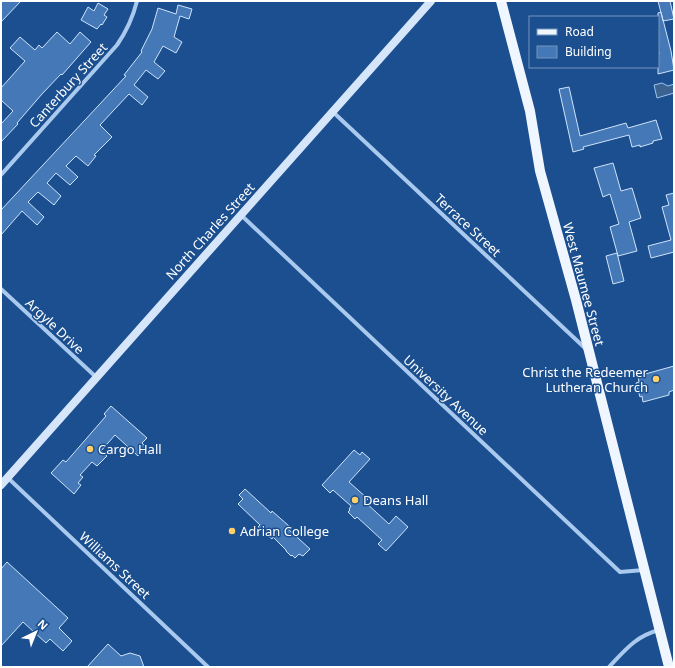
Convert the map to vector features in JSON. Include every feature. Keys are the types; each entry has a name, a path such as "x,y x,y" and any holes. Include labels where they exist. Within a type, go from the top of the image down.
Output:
{"main road":[{"name":"West Maumee Street","path":"501,1 530,111 540,171 589,353 669,667"}],"street":[{"name":"Canterbury Street","path":"1,175 117,45 129,24 137,1"},
{"name":"North Charles Street","path":"1,485 431,1"},
{"name":"Terrace Street","path":"332,111 589,353"},
{"name":"University Avenue","path":"241,215 620,572 645,570"},
{"name":"Argyle Drive","path":"1,289 96,377"},
{"name":"Williams Street","path":"8,477 208,667"},
{"path":"609,667 625,649 646,634 659,630"}],"water":[{"path":"662,83 668,86 674,84 674,93 657,98 654,85"}],"building":[{"path":"1,1 21,1 1,22"},
{"path":"658,1 670,1 674,19 663,21"},
{"path":"98,3 108,9 104,15 107,17 102,25 101,24 97,29 81,20 88,7 94,11"},
{"path":"178,5 192,9 189,19 180,16 174,37 182,42 176,53 163,46 154,62 165,71 158,79 146,70 134,85 148,97 142,105 129,94 100,125 112,137 94,155 96,156 88,166 76,156 66,166 78,177 70,185 56,173 47,183 61,196 54,205 38,192 28,202 44,217 37,225 22,211 1,235 1,210 126,76 124,75 142,52 141,51 152,29 158,8 176,14"},
{"path":"661,12 671,51 674,70 658,74 659,16 658,13"},
{"path":"57,32 70,44 80,32 91,42 62,75 61,74 42,94 17,123 18,124 1,142 1,124 13,111 1,100 1,88 25,61 10,48 20,37 35,50 39,45 42,48"},
{"path":"569,87 580,136 626,123 628,128 656,120 662,139 640,147 640,145 632,147 629,135 583,147 584,149 573,152 559,89"},
{"path":"613,163 621,191 632,188 641,218 629,222 637,251 618,256 610,227 619,224 610,194 603,197 594,168"},
{"path":"674,193 674,252 651,258 648,246 671,240 662,207 669,205 666,195"},
{"path":"617,253 624,281 613,284 606,256"},
{"name":"Christ the Redeemer Lutheran Church","path":"674,366 674,390 669,392 669,395 643,402 636,383 639,382 638,376"},
{"name":"Cargo Hall","path":"111,406 147,438 142,443 146,447 138,456 115,435 101,451 107,456 97,466 92,462 80,475 83,477 78,483 81,485 74,494 51,473 63,460 66,462 106,416 104,414"},
{"name":"Deans Hall","path":"354,450 360,455 362,452 370,459 349,482 368,499 365,502 389,524 396,516 408,527 386,551 378,544 382,540 357,517 355,519 348,512 351,506 333,490 330,493 322,485"},
{"path":"245,489 271,513 272,511 289,526 287,528 310,549 303,556 299,554 295,558 292,555 291,556 273,537 272,539 258,527 260,525 238,504 243,499 239,495"},
{"path":"7,562 68,618 59,628 72,641 63,651 50,639 46,643 23,622 1,646 1,569"},
{"path":"108,644 121,656 130,653 140,656 144,667 87,667"}],"place":[{"name":"Christ the Redeemer Lutheran Church","path":"656,379"},
{"name":"Cargo Hall","path":"90,449"},
{"name":"Deans Hall","path":"355,500"},
{"name":"Adrian College","path":"232,531"}]}
